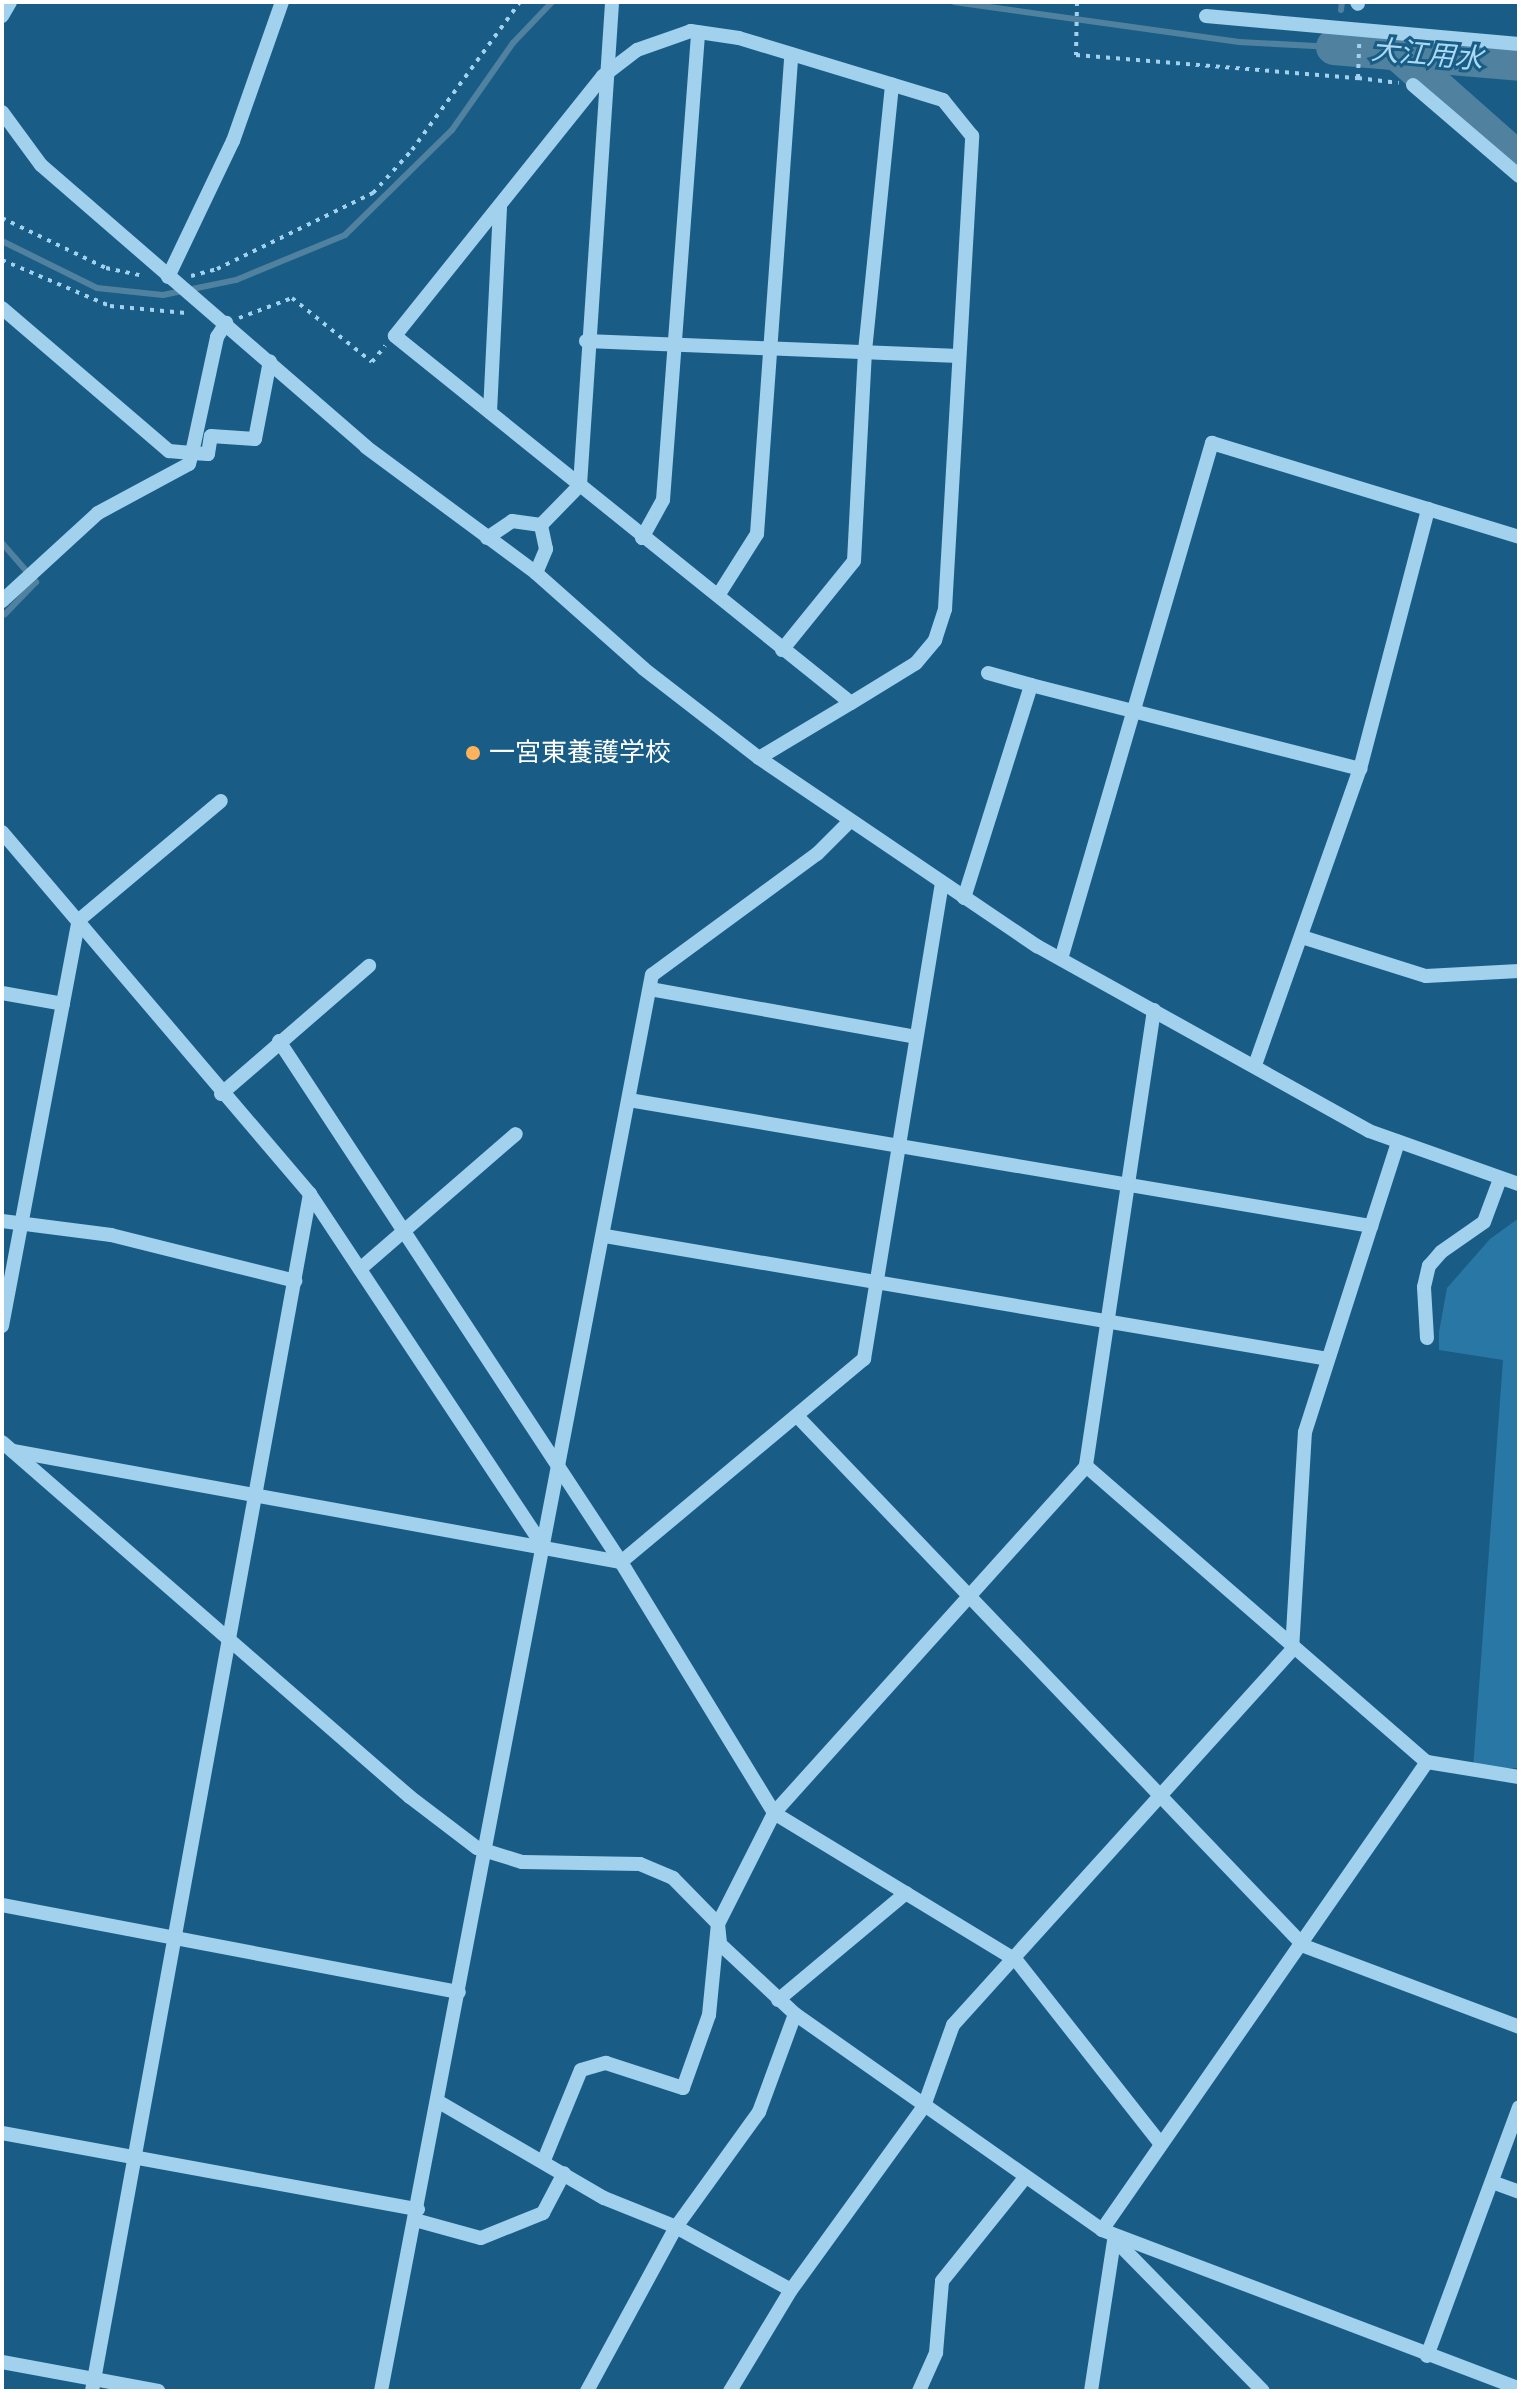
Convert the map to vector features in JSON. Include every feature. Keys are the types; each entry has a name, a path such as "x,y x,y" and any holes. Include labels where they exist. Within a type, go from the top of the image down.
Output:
{"street":[{"path":"2,16 10,2"},
{"path":"171,279 233,141 282,2"},
{"path":"541,525 580,485 603,76 612,2"},
{"path":"1206,16 1519,44"},
{"path":"642,538 663,500 698,32"},
{"path":"759,758 851,703 916,663 935,640 945,609 972,136 943,100 791,54 698,32 637,50 603,76 395,336 642,538 719,594 782,650 851,703"},
{"path":"719,594 757,534 791,54"},
{"path":"782,650 854,561 865,351 892,84"},
{"path":"1413,85 1519,176"},
{"path":"4,117 41,165 366,447 536,573 644,669 759,758 942,884 1061,959 1398,1142 1519,1184"},
{"path":"490,412 500,206"},
{"path":"2,308 169,451 208,454 211,436 255,439 270,361"},
{"path":"2,601 98,513 189,464 217,337 226,323"},
{"path":"586,341 677,342 959,356"},
{"path":"1061,959 1136,712 1212,443 1519,537"},
{"path":"1255,1065 1360,769 1428,509"},
{"path":"487,538 512,521 541,525"},
{"path":"536,573 546,549 541,525"},
{"path":"988,673 1360,769"},
{"path":"964,898 1031,685"},
{"path":"2,1326 79,920 221,801"},
{"path":"381,2391 605,1236 652,975 817,854 850,821"},
{"path":"2,832 79,920 221,1094 310,1194 544,1548"},
{"path":"5,1448 255,1497 621,1562 864,1359 896,1146 942,884"},
{"path":"1302,937 1426,976 1519,971"},
{"path":"221,1094 369,966"},
{"path":"650,989 916,1037"},
{"path":"2,993 63,1004"},
{"path":"544,2160 581,2070 606,2063 683,2088 709,2015 718,1924 774,1813 1086,1466 1111,1321 1154,1010"},
{"path":"279,1041 621,1562 774,1813 1016,1960 1160,2143"},
{"path":"629,1100 1371,1226"},
{"path":"360,1269 516,1134"},
{"path":"730,2391 791,2290 924,2106 953,2025 1016,1960 1292,1650 1305,1432 1398,1142"},
{"path":"1427,1338 1429,1266 1484,1222 1500,1179"},
{"path":"93,2385 131,2156 176,1939 310,1194"},
{"path":"2,1221 111,1235 295,1281"},
{"path":"605,1236 1328,1359"},
{"path":"797,1416 967,1598 1304,1946 1519,2027"},
{"path":"5,1448 410,1797 485,1852 522,1862 640,1864 673,1878 718,1924 720,1944 778,2000 1024,2179 1109,2235 1263,2391"},
{"path":"1086,1466 1292,1650 1427,1762 1519,1777"},
{"path":"1091,2391 1109,2235 1160,2143 1304,1946 1427,1762"},
{"path":"778,2000 906,1893"},
{"path":"2,1905 459,1992"},
{"path":"587,2391 676,2227 759,2112 795,2014"},
{"path":"439,2102 544,2160 604,2198 676,2227 791,2290"},
{"path":"1427,2356 1519,2107"},
{"path":"2,2133 131,2156 416,2215 481,2238 543,2213 564,2173"},
{"path":"919,2391 936,2353 942,2281 1024,2179"},
{"path":"1492,2182 1519,2192"},
{"path":"1109,2235 1519,2388"},
{"path":"2,2362 93,2385 158,2391"}],"path":[{"path":"2,218 106,268 130,276 171,279 217,269 373,193 412,150 520,2"},
{"path":"1077,5 1076,55 1413,85"},
{"path":"1358,78 1359,39"},
{"path":"2,260 110,306 187,313 201,303"},
{"path":"226,323 292,298 372,362 395,336"}],"shaded area":[{"path":"1519,1218 1519,1768 1473,1769 1503,1360 1439,1350 1439,1332 1447,1288 1490,1239"}],"waterway":[{"path":"2,241 97,288 163,295 236,280 345,235 452,130 513,43 552,2"},
{"path":"954,2 1239,42 1334,47 1336,37"},
{"path":"1341,10 1342,2"},
{"name":"大江用水","path":"1334,47 1519,63"},
{"path":"1399,54 1519,160"},
{"path":"2,543 36,582 5,614"}],"place":[{"name":"一宮東養護学校","path":"473,753"}]}
